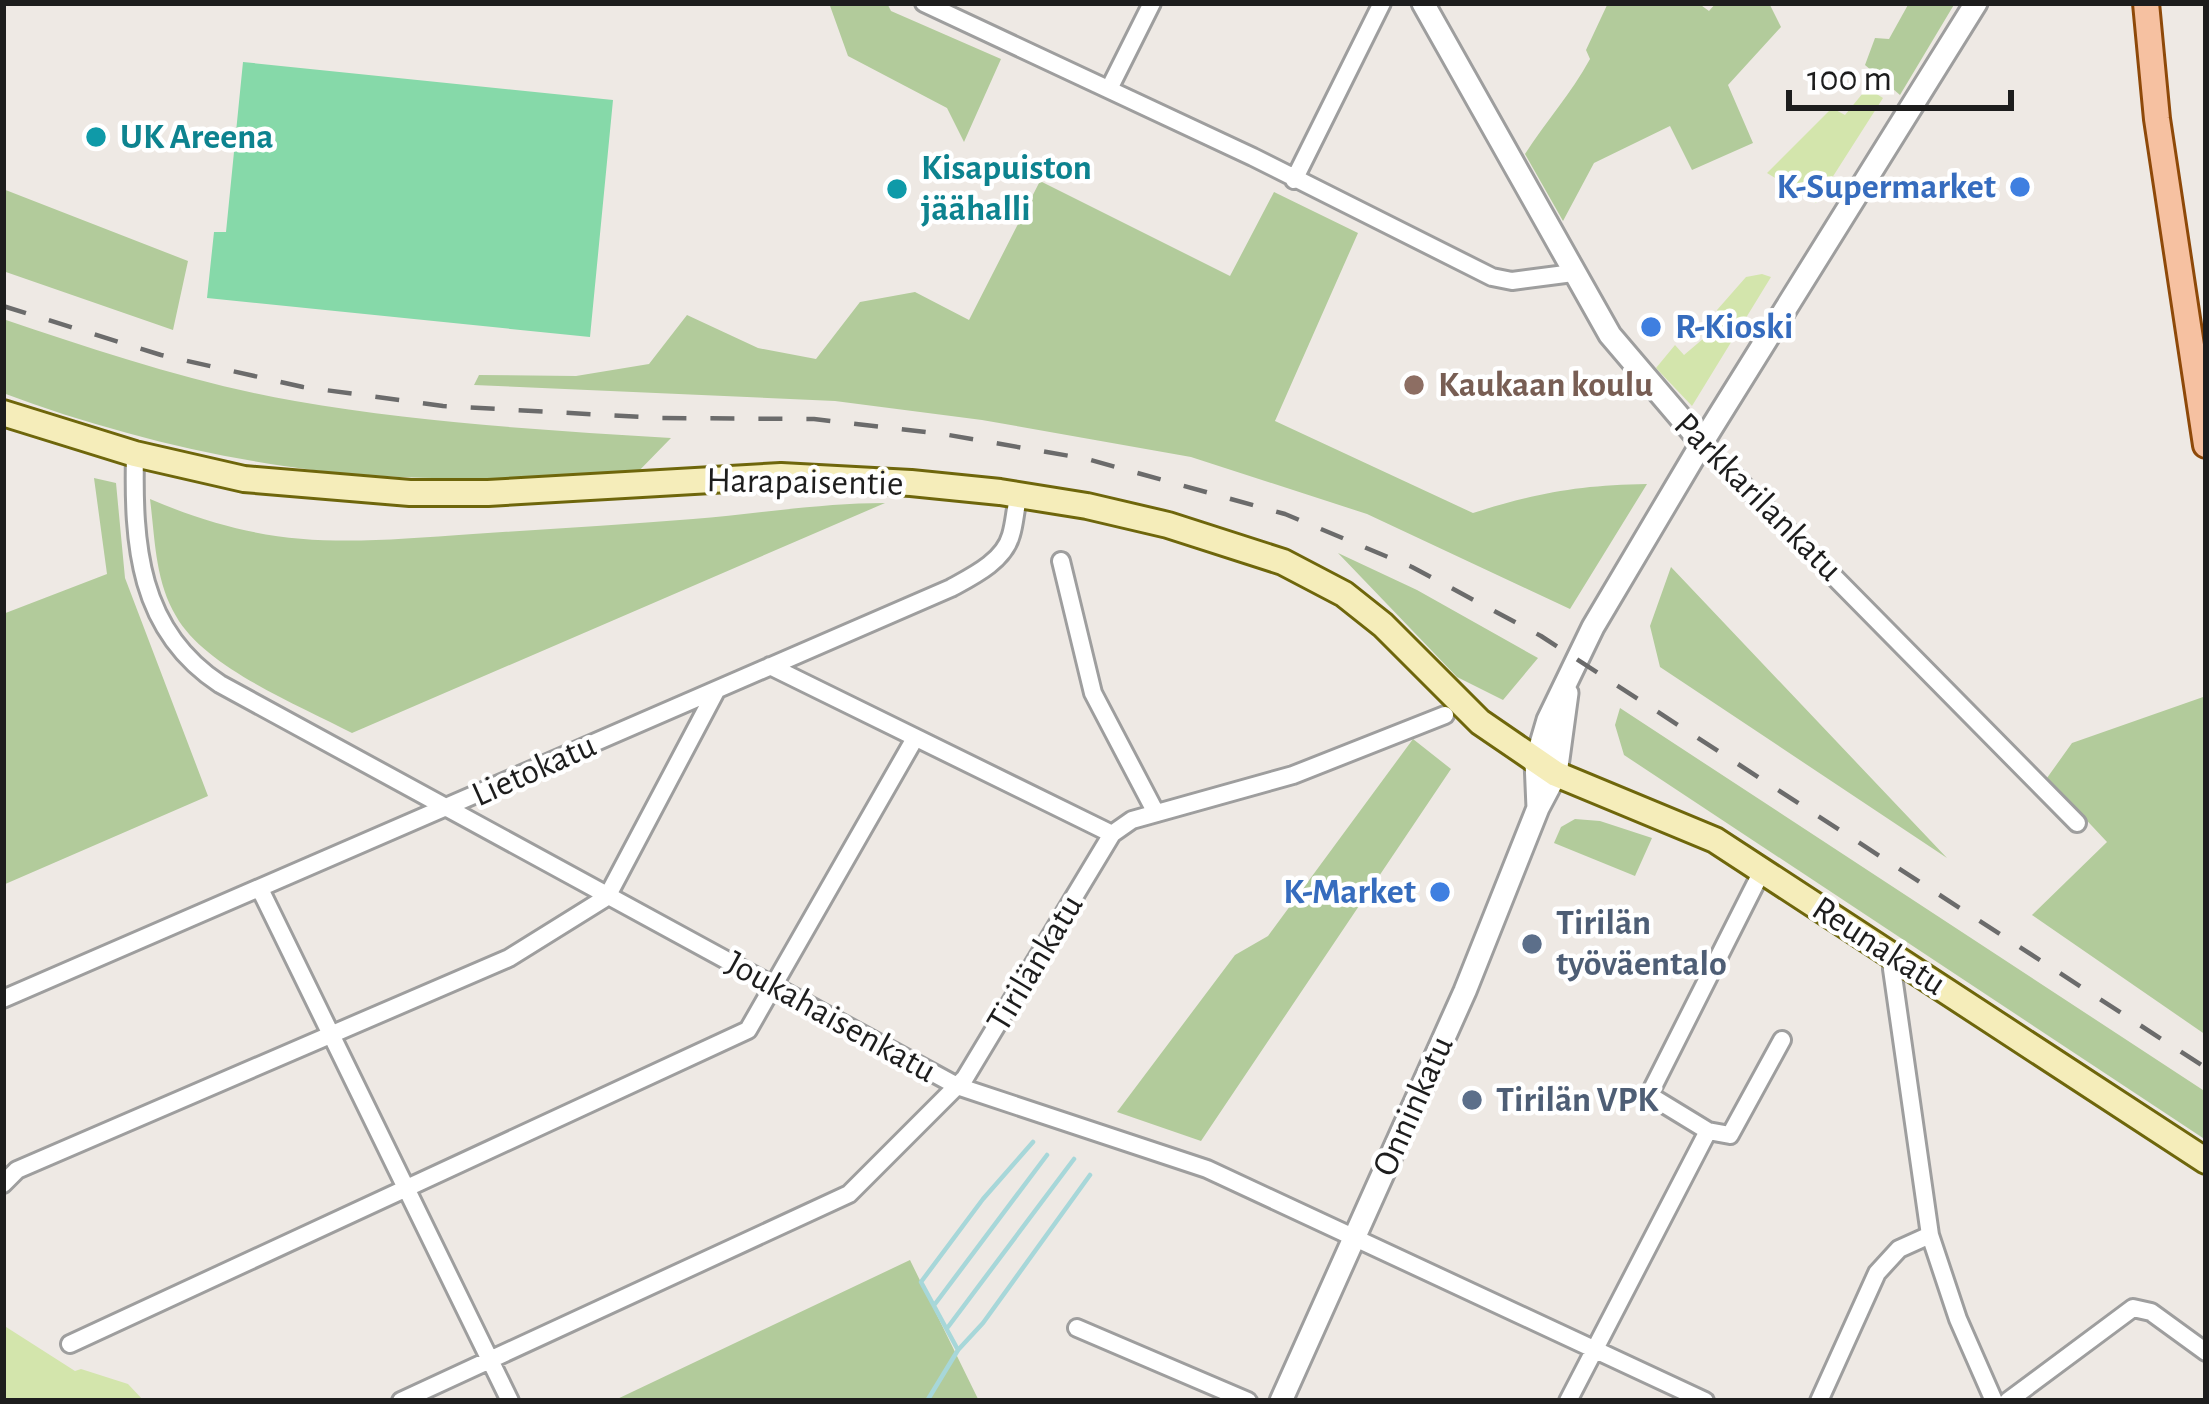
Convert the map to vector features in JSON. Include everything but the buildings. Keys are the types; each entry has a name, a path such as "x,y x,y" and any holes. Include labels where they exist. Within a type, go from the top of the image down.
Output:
{"main road":[{"path":"2134,3 2158,119"},
{"path":"2146,3 2158,119 2206,446"},
{"name":"Harapaisentie","path":"3,413 135,454 244,479 391,492 488,493 781,476 1019,495 1168,525 1283,562 1344,594 1383,625 1480,722 1546,767"},
{"name":"Reunakatu","path":"1546,767 1596,794 1696,832 1763,869 2206,1161"}],"street":[{"path":"924,3 1109,88 1492,277 1512,280 1573,273"},
{"path":"1109,88 1152,3"},
{"path":"1294,180 1382,3"},
{"name":"Parkkarilankatu","path":"1423,3 1610,334 1702,443 2077,823"},
{"path":"1546,767 1548,720 1593,627 1976,3"},
{"name":"Joukahaisenkatu","path":"135,454 142,580 166,634 194,667 957,1086 1161,1151 1705,1401"},
{"name":"Lietokatu","path":"3,999 716,691 979,572 1011,538 1019,495"},
{"path":"1061,561 1093,693 1156,813"},
{"path":"770,666 1112,834 1132,820 1292,776 1444,715"},
{"path":"3,1184 17,1170 509,958 607,897 716,691"},
{"path":"70,1344 748,1030 914,740"},
{"name":"Onninkatu","path":"1281,1401 1465,991 1538,808 1546,767"},
{"name":"Tirilänkatu","path":"401,1401 849,1193 965,1078 1112,834"},
{"path":"1763,869 1649,1095 1708,1131 1730,1135 1782,1040"},
{"path":"260,889 510,1401"},
{"path":"1897,958 1892,969 1930,1234 1958,1319 1994,1401"},
{"path":"1568,1401 1708,1131"},
{"path":"1819,1401 1876,1273 1899,1249 1930,1234"},
{"path":"2008,1401 2133,1308 2151,1312 2206,1352"},
{"path":"1077,1328 1248,1401"}],"green space":[{"path":"829,3 887,3 891,11 1001,59 964,142 947,108 848,56"},
{"path":"1608,3 1698,3 1709,11 1716,3 1769,3 1781,27 1728,85 1753,143 1692,170 1670,126 1594,163 1563,221 1525,154 1590,59 1586,50"},
{"path":"1909,3 1955,3 1900,95 1865,65 1875,38 1889,39"},
{"path":"243,62 613,100 590,337 207,298 214,232 226,232"},
{"path":"1867,88 1883,98 1816,203 1767,173 1832,108 1845,115"},
{"path":"1040,181 1230,276 1274,192 1358,233 1275,421 1473,513 1558,491 1647,484 1570,609 1367,514 1191,457 982,420 835,401 474,385 479,375 576,376 649,364 687,315 758,348 816,359 860,302 915,292 969,320"},
{"path":"3,189 188,261 173,330 3,271"},
{"path":"1746,277 1771,277 1692,406 1656,368 1675,345 1684,355 1724,321 1717,310"},
{"path":"3,319 184,376 295,401 436,420 671,438 632,478 392,477 234,458 117,430 3,393"},
{"path":"94,478 116,483 125,578 208,796 3,885 3,614 107,574"},
{"path":"150,499 234,528 347,541 885,503 352,733 255,684 190,635 164,588"},
{"path":"1338,553 1417,590 1538,658 1503,700 1457,677"},
{"path":"1671,567 1947,858 1660,667 1650,626"},
{"path":"2206,696 2206,1035 2032,915 2107,842 2047,778 2072,743"},
{"path":"1620,708 2206,1092 2206,1140 1624,755 1615,725"},
{"path":"1413,739 1451,769 1201,1141 1117,1112 1235,955 1268,936"},
{"path":"1575,819 1600,821 1652,838 1635,876 1554,843 1561,827"},
{"path":"910,1260 979,1401 613,1401"},
{"path":"3,1325 75,1371 128,1384 144,1401 3,1401"}],"waterway":[{"path":"958,1350 921,1282 1033,1142"},
{"path":"935,1304 1047,1155"},
{"path":"948,1327 1074,1159"},
{"path":"927,1401 958,1350 983,1323 1090,1175"}],"railway":[{"path":"3,306 161,355 303,387 443,406 660,418 814,419 943,434 1087,459 1285,514 1412,567 1541,636 2206,1068"}],"place":[{"name":"UK Areena","path":"96,137"},
{"name":"K-Supermarket","path":"2020,187"},
{"name":"Kisapuiston jäähalli","path":"897,189"},
{"name":"R-Kioski","path":"1651,327"},
{"name":"Kaukaan koulu","path":"1414,385"},
{"name":"K-Market","path":"1440,892"},
{"name":"Tirilän työväentalo","path":"1532,944"},
{"name":"Tirilän VPK","path":"1472,1100"}]}
